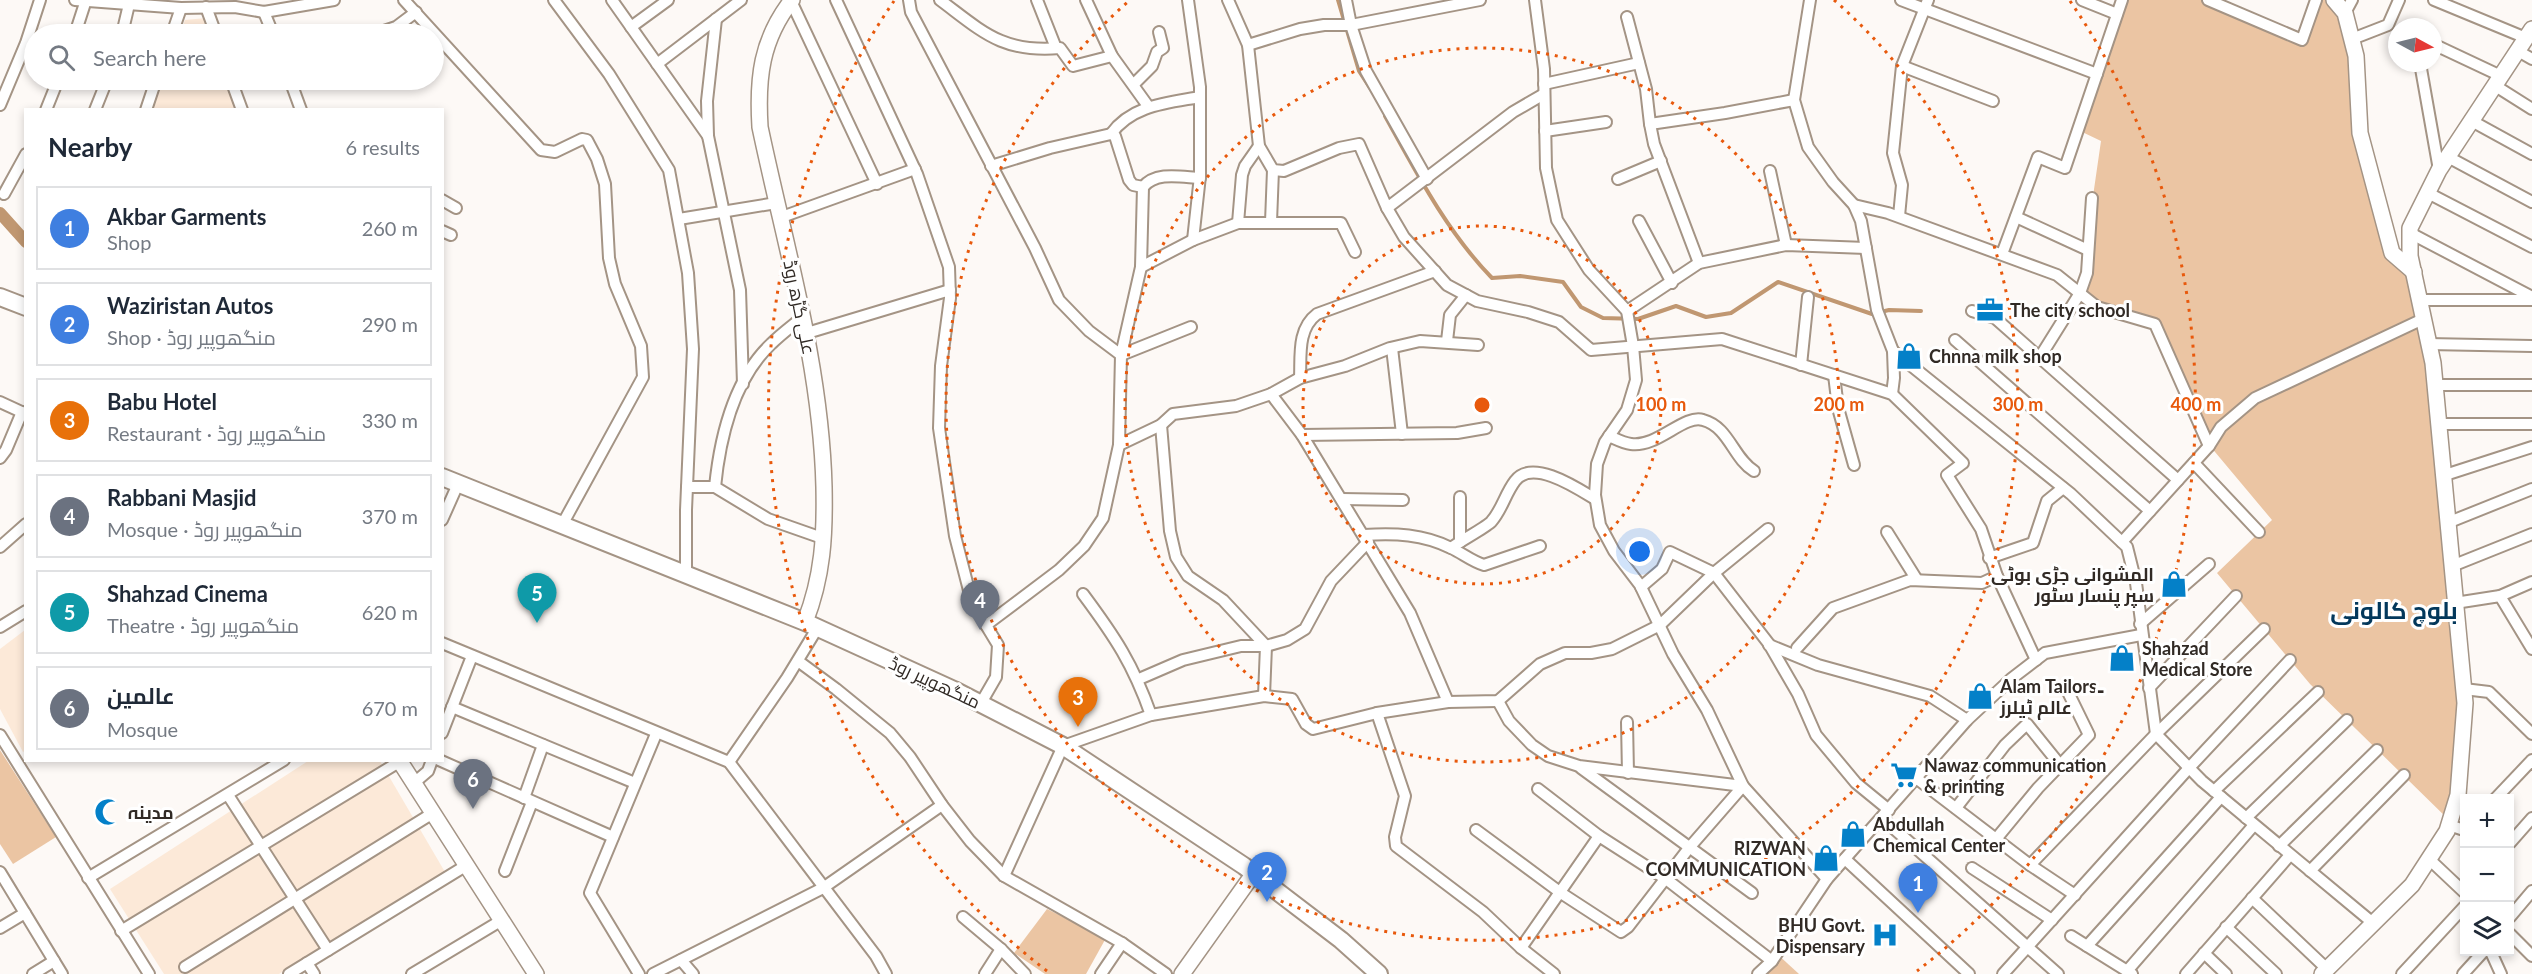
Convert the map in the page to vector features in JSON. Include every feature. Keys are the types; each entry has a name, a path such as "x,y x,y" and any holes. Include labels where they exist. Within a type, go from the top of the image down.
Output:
{"main road":[{"path":"0,297 24,306"},
{"name":"منگھوپیر روڈ","path":"444,478 812,625 981,703 1064,746 1254,873 1341,940 1379,974"}],"street":[{"path":"33,24 40,0"},
{"path":"75,0 130,2 181,8 235,8 264,12 334,0"},
{"path":"78,24 86,0"},
{"path":"404,0 426,24"},
{"path":"554,0 609,74 669,170 680,219 688,273 693,349 686,574"},
{"path":"612,0 708,136"},
{"path":"631,27 668,0"},
{"path":"657,64 741,0"},
{"path":"836,0 915,169 949,267 950,290 941,366 939,428 955,536 972,602 998,645 996,677 981,703"},
{"path":"909,0 911,12 1035,248 1059,300 1089,331 1121,355"},
{"path":"940,0 999,42 1030,49 1063,49 1073,66 1076,67 1112,56"},
{"path":"1037,0 1056,48"},
{"path":"1086,0 1112,56 1148,106"},
{"path":"1188,0 1200,97 1200,178 1193,240"},
{"path":"1228,0 1248,45 1259,146 1273,170 1271,222"},
{"path":"1346,0 1346,25 1366,71 1424,182"},
{"path":"1535,0 1544,89 1546,168 1557,220 1589,270 1628,313 1631,327 1636,380 1628,410 1609,436 1597,464 1595,499 1600,525 1614,551 1641,587 1673,654 1707,710 1743,786 1827,879"},
{"path":"1810,0 1794,100 1808,147 1854,205 1862,221 1878,314 1893,351 1892,394"},
{"path":"1901,0 1927,5 2097,74"},
{"path":"2082,0 2117,14"},
{"path":"2002,254 2038,157 2065,168 2122,0"},
{"path":"2208,0 2302,40 2316,0"},
{"path":"2334,0 2349,6 2356,56 2360,133 2392,253 2414,272"},
{"path":"2394,18 2398,0"},
{"path":"2252,898 2325,971 2412,885 2449,825 2458,795 2464,689 2434,385 2410,256 2410,228 2439,170 2529,33 2434,0"},
{"path":"791,1 877,184"},
{"name":"علی گڑھ روڈ","path":"791,1 782,12 765,45 758,90 760,127 807,333 823,452 825,538 812,625"},
{"path":"1248,45 1300,28 1346,25 1475,1"},
{"path":"124,24 130,2"},
{"path":"1899,216 1902,184 1893,153 1902,66 1927,5"},
{"path":"206,7 212,24"},
{"path":"175,24 181,8"},
{"path":"264,12 269,24"},
{"path":"400,24 416,12"},
{"path":"1628,17 1646,89 1650,124 1661,161 1700,263"},
{"path":"716,19 707,101 708,136 740,290 743,384"},
{"path":"2352,39 2388,28"},
{"path":"1134,84 1152,66 1157,52 1163,48 1159,32"},
{"path":"444,45 541,150 555,152 582,139 586,140 597,159 604,184 609,258 615,284 641,346 643,377 562,525"},
{"path":"2442,49 2497,81 2532,109"},
{"path":"0,105 24,51"},
{"path":"2518,51 2532,59"},
{"path":"1387,208 1544,89 1639,63"},
{"path":"1902,66 1993,101"},
{"path":"2422,72 2439,170"},
{"path":"47,108 54,90"},
{"path":"96,108 103,90"},
{"path":"147,108 153,90"},
{"path":"235,90 241,108"},
{"path":"294,90 300,108"},
{"path":"991,166 1050,148 1111,134 1117,127 1148,106 1200,97"},
{"path":"1650,124 1794,100"},
{"path":"2470,120 2532,154"},
{"path":"1545,131 1606,122"},
{"path":"1111,134 1115,136 1129,180 1133,185 1143,187"},
{"path":"1273,170 1284,171 1339,148 1359,144 1387,208 1404,237 1447,285 1477,301 1528,312 1559,322 1591,350 1722,339 1892,394 1963,463 1947,475 1981,529 1989,558 2036,660"},
{"path":"1238,223 1242,175 1245,166 1259,146"},
{"path":"2448,157 2532,202"},
{"path":"4,194 24,158"},
{"path":"1618,179 1661,161"},
{"path":"680,219 725,212 778,210 877,184 915,169"},
{"path":"1770,171 1786,245"},
{"path":"986,625 1059,570 1090,538 1103,518 1119,445 1121,355 1141,267 1143,187 1153,178 1200,178"},
{"path":"2428,193 2532,248"},
{"path":"2040,357 2080,293 2087,273 2092,198"},
{"path":"444,201 456,208"},
{"path":"1854,205 1899,216 2057,275 2097,307 2155,324 2209,446"},
{"path":"2016,217 2088,250"},
{"path":"1639,221 1672,283"},
{"path":"1141,267 1193,240 1238,223 1341,223 1355,252"},
{"path":"2410,233 2532,299"},
{"path":"1628,313 1700,263 1786,245 1866,248"},
{"path":"1300,378 1302,338 1309,320 1317,314 1435,271"},
{"path":"807,333 950,290"},
{"path":"1447,341 1450,315 1466,295"},
{"path":"1801,364 1808,297"},
{"path":"2419,300 2532,299"},
{"path":"1972,310 1995,318 2178,480"},
{"path":"715,487 718,453 727,419 747,374 770,345 803,317"},
{"path":"2122,542 2209,446 2222,427 2255,398 2423,320"},
{"path":"1121,355 1191,327"},
{"path":"1955,340 2150,511"},
{"path":"1119,445 1161,424 1173,414 1236,406 1271,394 1300,378 1345,366 1392,348 1420,341 1447,341 1478,345"},
{"path":"2428,344 2532,346"},
{"path":"1392,348 1402,434"},
{"path":"1893,351 2063,488 2127,547 2136,583 2156,734 2218,794 2373,923"},
{"path":"1834,375 1838,408 1854,465"},
{"path":"2434,385 2532,385"},
{"path":"1271,394 1302,435 1410,613 1448,702"},
{"path":"0,402 24,413 0,458"},
{"path":"1609,436 1631,444 1648,444 1686,424 1702,419 1724,433 1738,456 1755,471"},
{"path":"1161,424 1170,531 1176,557 1188,576 1223,600 1266,646 1264,696"},
{"path":"2437,424 2532,424"},
{"path":"1302,435 1456,433 1486,428"},
{"path":"2442,476 2532,447"},
{"path":"2194,463 2259,532"},
{"path":"1456,545 1489,524 1499,512 1514,482 1528,473 1546,474 1595,499"},
{"path":"444,516 458,484"},
{"path":"687,488 715,487 768,519 825,538"},
{"path":"1989,558 2033,543 2047,501 2063,488"},
{"path":"2447,523 2532,489"},
{"path":"1456,545 1460,497"},
{"path":"1342,499 1403,500"},
{"path":"0,547 24,526"},
{"path":"1004,876 1064,746 1151,715 1264,696 1292,699 1306,724 1313,729 1377,713 1448,702 1498,701 1540,664 1565,653 1591,653 1612,649 1660,625 1714,573 1768,528"},
{"path":"1887,532 1917,580"},
{"path":"1139,679 1183,660 1240,646 1266,646 1287,640 1305,629 1331,581 1366,538 1391,534 1421,536 1456,545 1484,565 1540,546"},
{"path":"2452,566 2532,534"},
{"path":"1641,587 1662,569 1670,552 1714,573 1769,645 1798,694 1816,735 1856,783 1886,814 2058,974"},
{"path":"1758,974 1772,961 1827,879 1967,720 2011,679 2045,653 2141,630 2209,564"},
{"path":"1797,648 1833,608 1910,580 1982,583 1997,576"},
{"path":"2455,603 2500,596 2532,582"},
{"path":"1083,594 1120,644 1139,679 1151,715"},
{"path":"2149,688 2236,596"},
{"path":"2500,596 2532,649"},
{"path":"0,627 24,612"},
{"path":"729,762 798,662 812,625"},
{"path":"2030,865 2156,734 2264,629"},
{"path":"444,644 656,734 729,762 876,956 886,974"},
{"path":"1769,645 1818,665 1930,696 1967,720"},
{"path":"444,728 472,656"},
{"path":"2003,974 2290,660"},
{"path":"798,662 836,688 890,733 970,841 1004,876 1122,942 1166,974"},
{"path":"1996,839 2031,795 2089,735 2066,688"},
{"path":"2464,689 2489,692 2532,734"},
{"path":"2087,946 2218,794 2318,692"},
{"path":"1498,701 1509,721 1532,745 1548,756 1578,766 1743,786"},
{"path":"452,707 635,783"},
{"path":"1377,713 1405,796 1395,837 1396,846 1483,912 1521,948 1554,974"},
{"path":"2071,936 2130,973 2250,821 2347,720"},
{"path":"1627,722 1628,773"},
{"path":"1956,808 2005,745 2027,724 2060,765"},
{"path":"639,974 590,893 656,734"},
{"path":"0,735 21,762 88,878 149,974"},
{"path":"505,871 543,745"},
{"path":"2279,846 2378,750"},
{"path":"2500,794 2532,760"},
{"path":"121,931 397,762"},
{"path":"400,762 502,920 530,972"},
{"path":"414,783 428,771 431,762"},
{"path":"443,762 613,837"},
{"path":"88,878 228,795 266,765"},
{"path":"1578,766 1752,893"},
{"path":"2310,871 2404,776"},
{"path":"1916,778 2030,865 2074,895"},
{"path":"1476,831 1618,932 1623,932 1689,848 1743,786"},
{"path":"1538,789 1599,836 1666,879 1772,961"},
{"path":"228,795 328,950"},
{"path":"653,974 823,888 942,805"},
{"path":"185,967 433,813"},
{"path":"2514,838 2532,818"},
{"path":"2449,825 2460,829"},
{"path":"1521,948 1599,836"},
{"path":"2186,974 2290,855"},
{"path":"1845,859 1969,974"},
{"path":"2429,859 2460,888"},
{"path":"289,974 467,865"},
{"path":"1972,868 2052,920"},
{"path":"0,872 62,974"},
{"path":"1182,974 1254,873"},
{"path":"2514,912 2532,891"},
{"path":"2402,974 2460,911"},
{"path":"0,928 25,913"},
{"path":"963,917 1001,948 1025,974"},
{"path":"412,974 502,920"},
{"path":"2226,927 2276,974"},
{"path":"2514,938 2532,956"},
{"path":"1101,974 1122,942"},
{"path":"985,974 1001,948"},
{"path":"2204,953 2226,974"},
{"path":"2463,974 2479,956"},
{"path":"2493,956 2501,974"},
{"path":"681,960 693,974"},
{"path":"33,974 54,961"},
{"path":"307,963 314,974"}],"shaded area":[{"path":"2122,0 2206,0 2302,40 2315,0 2333,0 2345,13 2360,133 2392,254 2413,273 2432,364 2465,703 2450,821 2310,684 2217,573 2272,520 2210,446 2155,325 2096,308 2079,293 2101,141 2078,130"},
{"path":"206,18 208,24 184,24 185,20"},
{"path":"160,90 229,90 236,108 154,108"},
{"path":"24,631 23,752 0,709 0,649"},
{"path":"0,750 56,837 13,864 0,844"},
{"path":"306,762 381,762 445,872 279,974 164,974 110,889"},
{"path":"1047,909 1106,938 1086,974 1045,974 1014,953"},
{"path":"1776,953 1799,974 1754,974"}],"waterway":[{"path":"1338,0 1359,71 1370,88"},
{"path":"1385,116 1447,221 1492,278 1520,276 1563,282 1581,307 1603,318 1638,319 1676,306 1706,317 1731,313 1778,282 1872,314 1889,310 1921,311"},
{"path":"0,213 24,240"}],"place":[{"name":"The city school","path":"1990,310"},
{"name":"Chnna milk shop","path":"1909,356"},
{"name":"المشوانی جڑی بوٹی سپر پنسار سٹور","path":"2174,584"},
{"name":"Shahzad Cinema","path":"537,623"},
{"name":"Rabbani Masjid","path":"980,630"},
{"name":"Shahzad Medical Store","path":"2122,658"},
{"name":"Alam Tailors۔ عالم ٹیلرز","path":"1980,696"},
{"name":"Babu Hotel","path":"1078,727"},
{"name":"Nawaz communication & printing","path":"1904,775"},
{"name":"عالمین","path":"473,809"},
{"name":"مدینہ","path":"108,812"},
{"name":"Abdullah Chemical Center","path":"1853,834"},
{"name":"RIZWAN COMMUNICATION","path":"1826,858"},
{"name":"Waziristan Autos","path":"1267,902"},
{"name":"Akbar Garments","path":"1918,913"},
{"name":"BHU Govt. Dispensary","path":"1885,935"}],"district":[{"name":"بلوچ کالونی","path":"2394,609"}]}
